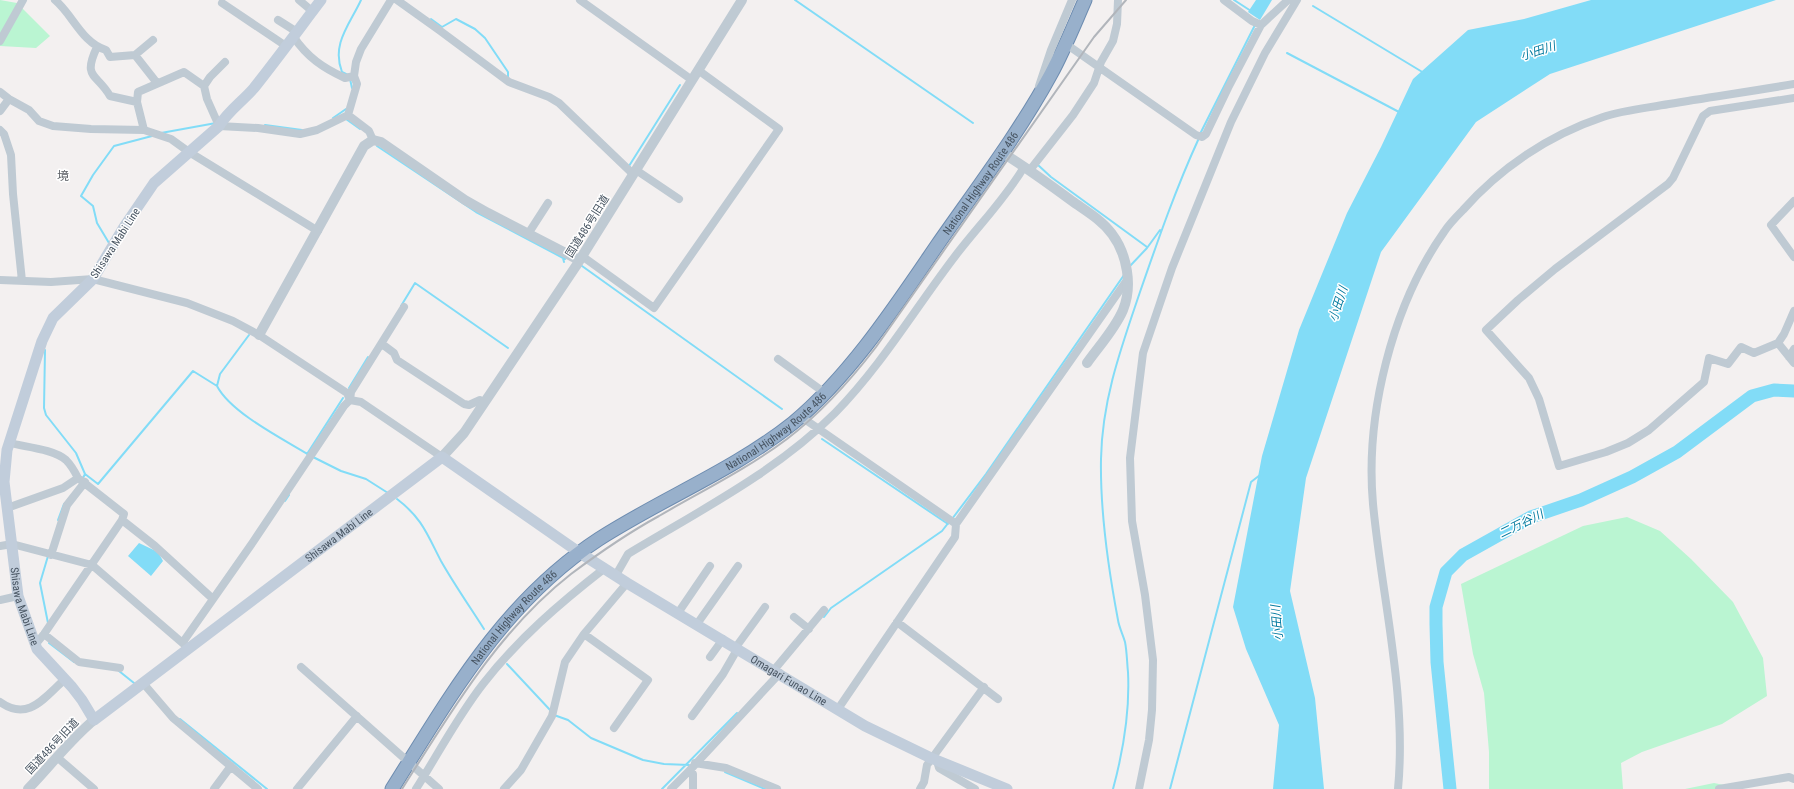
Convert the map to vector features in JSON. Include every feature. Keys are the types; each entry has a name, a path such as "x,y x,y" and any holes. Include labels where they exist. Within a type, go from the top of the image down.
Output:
{"highway":[{"name":"National Highway Route 486","path":"392,789 458,683 503,624 539,587 580,553 630,520 729,466 778,434 825,393 889,315 1034,104 1066,44 1085,0"}],"main road":[{"name":"Shisawa Mabi Line","path":"320,0 247,95 224,117 219,126 154,183 93,279 53,318 46,332 6,447 4,482 18,596 35,645 42,656 82,700 94,720 142,683 186,645 442,457"},
{"path":"442,457 580,553"},
{"name":"Omagari Funao Line","path":"580,553 627,583 838,709 893,740 934,759 1007,789"}],"street":[{"path":"0,41 23,0"},
{"path":"55,0 62,6 76,26 97,47 106,50 110,57 135,55 154,40"},
{"path":"299,0 312,11"},
{"path":"144,130 138,102 138,92 184,72 204,86 207,99 219,126 258,128 300,134 317,130 348,115 357,84 354,76 356,62 390,0"},
{"path":"397,0 508,82 549,97 559,103 634,172 679,199"},
{"path":"580,0 692,80"},
{"name":"国道486号旧道","path":"442,457 457,442 581,258 742,0"},
{"path":"1034,104 1051,50 1072,0"},
{"path":"616,575 628,554 763,471 818,428 834,413 869,374 956,254 1073,115 1094,83 1099,67 1113,41 1117,24 1118,0"},
{"path":"1224,0 1257,23"},
{"path":"1066,44 1199,136 1206,134 1257,23 1288,0"},
{"path":"1139,789 1152,718 1153,660 1145,595 1132,521 1130,458 1142,353 1172,268 1231,122 1265,53 1297,0"},
{"path":"222,3 286,46"},
{"path":"278,20 295,34 303,51 314,60 346,78 354,76"},
{"path":"97,47 92,59 91,71 95,80 110,96 138,102"},
{"path":"135,55 157,83"},
{"path":"204,86 210,77 225,62"},
{"path":"260,335 364,146 373,140 381,142 465,200 528,234 581,258 654,308 780,129 698,70"},
{"path":"1398,789 1399,729 1396,679 1373,504 1371,457 1374,417 1384,368 1403,308 1424,266 1444,231 1478,193 1495,177 1530,153 1576,129 1621,112 1794,84"},
{"path":"0,92 8,99 29,110 39,121 54,126 91,129 144,130 171,140 188,152 318,231"},
{"path":"1794,98 1710,111 1703,116 1673,178 1668,184 1554,269 1486,330 1529,378 1539,399 1560,466 1606,452 1628,443 1649,430 1704,382 1710,358 1728,364 1741,347 1754,353 1778,343 1784,334 1794,311"},
{"path":"0,111 8,99"},
{"path":"348,115 369,131 373,140"},
{"path":"0,130 4,134 11,154 13,194 22,281"},
{"path":"1001,152 1027,168 1094,217 1108,229 1120,248 1126,265 1127,278 1127,292 1123,310 1087,363"},
{"path":"1794,201 1771,225 1794,257"},
{"path":"528,234 548,203"},
{"path":"838,709 955,537 956,524 1127,278"},
{"path":"0,280 50,282 93,279 187,303 233,321 260,335 346,393 350,400 361,402 442,457"},
{"path":"0,546 12,544 92,565 186,645 213,599 344,406 350,400 351,392 404,307"},
{"path":"1778,343 1792,356"},
{"path":"382,344 394,353 397,360 464,404 469,405 480,400 484,403"},
{"path":"778,359 825,393"},
{"path":"800,416 956,524"},
{"path":"6,447 41,449 61,456 70,464 82,480 124,514 122,520 92,565 35,645"},
{"path":"7,508 82,480"},
{"path":"51,555 67,504 82,480"},
{"path":"122,520 155,546 213,599"},
{"path":"678,613 710,566"},
{"path":"697,624 738,566"},
{"path":"416,789 447,737 483,684 519,642 555,608 605,568"},
{"path":"504,789 521,770 553,714 565,662 584,634 627,583"},
{"path":"0,600 18,596"},
{"path":"692,716 723,674 737,648 765,607"},
{"path":"671,789 777,672 800,645 809,629 824,610"},
{"path":"794,617 809,629"},
{"path":"897,622 998,699"},
{"path":"44,634 79,662 120,668"},
{"path":"584,634 648,680 614,728"},
{"path":"710,657 723,639"},
{"path":"301,667 439,789"},
{"path":"0,702 14,710 22,711 33,707 64,680"},
{"path":"142,683 173,718 258,789"},
{"path":"920,789 924,782 927,765 934,759 984,687"},
{"path":"297,789 357,716"},
{"name":"国道486号旧道","path":"28,789 58,758 75,737 94,720"},
{"path":"58,758 94,789"},
{"path":"934,759 940,768 974,789"},
{"path":"214,789 231,766"},
{"path":"693,766 693,789"},
{"path":"693,766 726,768 776,789"},
{"path":"1719,789 1789,777 1794,779"}],"green space":[{"path":"0,0 17,3 50,36 36,48 0,46"},
{"path":"1627,517 1660,531 1691,559 1733,602 1763,658 1767,696 1722,724 1642,752 1621,763 1623,789 1489,789 1489,752 1484,693 1473,654 1461,584 1583,526"},
{"path":"1714,783 1739,789 1685,789"}],"water":[{"path":"1256,0 1272,0 1260,20 1248,12"},
{"name":"小田川","path":"1591,0 1776,0 1550,74 1476,122 1381,252 1306,478 1290,591 1315,698 1324,789 1273,789 1279,725 1246,649 1233,607 1262,456 1299,330 1347,213 1381,147 1413,79 1468,30 1524,19"},
{"path":"139,543 158,552 163,561 151,576 128,556"}],"waterway":[{"path":"348,75 342,72 339,62 340,43 343,34 361,0"},
{"path":"795,0 973,123"},
{"path":"1234,0 1251,11"},
{"path":"1313,6 1424,73"},
{"path":"431,19 442,27 456,19 475,29 485,38 508,72 508,78"},
{"path":"1200,134 1255,25"},
{"path":"1287,53 1399,112"},
{"path":"350,79 352,88"},
{"path":"629,166 680,85"},
{"path":"333,118 346,109"},
{"path":"346,119 360,129"},
{"path":"161,133 216,123"},
{"path":"265,125 302,130"},
{"path":"109,243 97,223 93,206 81,196 93,175 114,146 152,136"},
{"path":"1113,789 1120,761 1127,716 1128,672 1126,646 1114,600 1103,519 1101,479 1102,437 1114,374 1133,313 1168,214 1199,138"},
{"path":"377,146 476,212 565,259"},
{"path":"1038,165 1051,177 1147,247"},
{"path":"1130,266 1147,248 1160,230"},
{"path":"563,258 564,262"},
{"path":"582,266 782,409"},
{"path":"952,519 986,474 1124,275"},
{"path":"401,306 415,283 508,348"},
{"path":"249,335 220,374 217,386 234,406 258,425 309,455"},
{"path":"45,350 44,408 46,415 76,453 85,474 83,478"},
{"path":"349,388 368,357"},
{"path":"85,474 98,484 193,371 217,386"},
{"name":"二万谷川","path":"1450,789 1437,662 1436,624 1436,607 1446,572 1463,555 1531,517 1581,500 1632,477 1677,452 1752,396 1774,390 1794,391"},
{"path":"307,454 343,398"},
{"path":"822,439 948,524"},
{"path":"313,457 341,471 366,479 388,493"},
{"path":"1170,789 1251,482 1260,475"},
{"path":"285,501 289,495"},
{"path":"397,499 412,513 423,527 446,570 484,629"},
{"path":"58,520 64,504"},
{"path":"824,617 831,608 942,531 949,522"},
{"path":"48,556 40,583 48,623"},
{"path":"49,643 74,662"},
{"path":"507,664 551,711"},
{"path":"119,671 134,683"},
{"path":"662,789 737,713"},
{"path":"554,715 568,720 591,738 643,760 664,764 689,765"},
{"path":"180,719 267,789"},
{"path":"725,772 765,789"}],"railway":[{"path":"402,789 458,702 498,647 545,596 571,574 625,536 772,450 800,429 845,384 876,347 1094,37 1126,0"}],"district":[{"name":"境","path":"63,176"}]}
